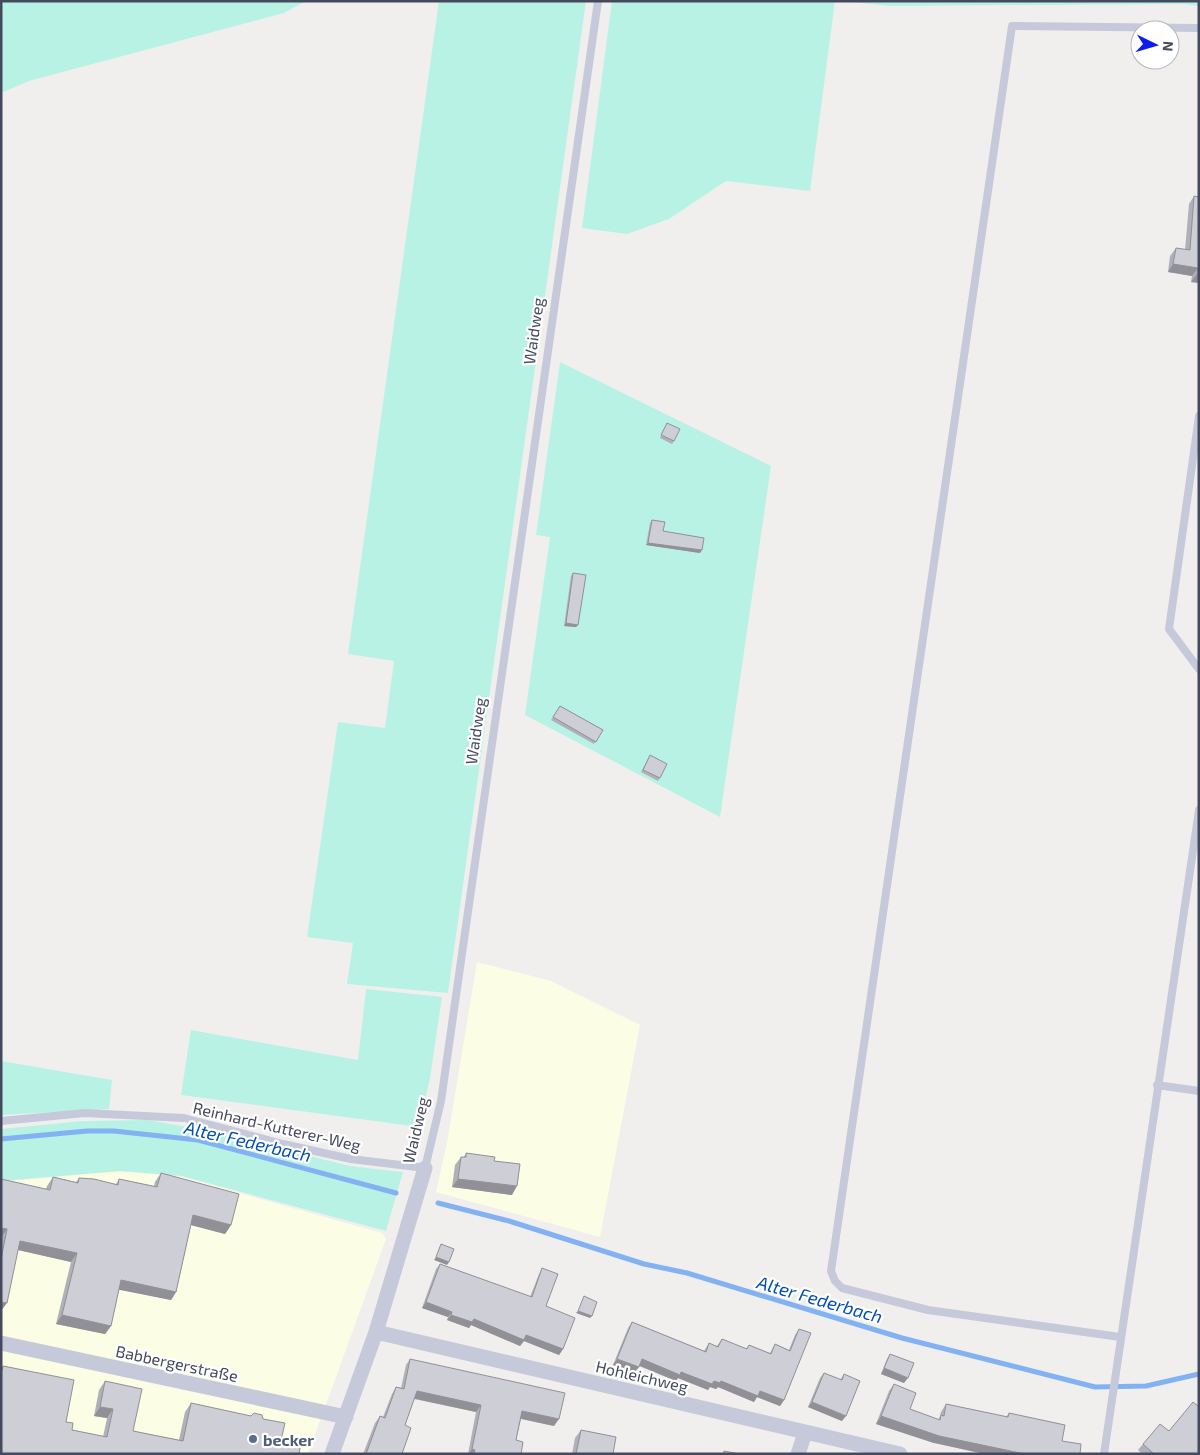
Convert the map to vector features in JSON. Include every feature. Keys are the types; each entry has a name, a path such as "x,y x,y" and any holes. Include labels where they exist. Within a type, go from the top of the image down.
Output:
{"street":[{"name":"Waidweg","path":"332,1454 376,1332 426,1168"},
{"name":"Hohleichweg","path":"376,1332 900,1454"},
{"name":"Babbergerstraße","path":"1,1343 346,1416"},
{"path":"798,1454 805,1433"}],"lane":[{"name":"Waidweg","path":"426,1168 441,1101 598,1"},
{"path":"1120,1337 928,1310 842,1288 831,1271 1012,26 1199,28"},
{"path":"1199,416 1169,629 1199,669"},
{"path":"1104,1454 1199,810"},
{"path":"1158,1084 1199,1091"},
{"name":"Reinhard-Kutterer-Weg","path":"1,1120 85,1113 184,1118 351,1159 426,1168"}],"shaded area":[{"path":"477,962 551,981 640,1025 600,1237 436,1192 447,1143"},
{"path":"120,1171 182,1177 382,1233 386,1239 308,1454 1,1454 1,1182"}],"green space":[{"path":"1,1 306,1 284,13 29,81 1,93"},
{"path":"439,1 586,1 448,993 347,984 353,943 307,937 338,722 385,728 394,661 348,654"},
{"path":"612,1 835,1 810,191 726,181 669,219 627,234 582,228"},
{"path":"844,1 1199,1 1199,6 1183,4 889,6"},
{"path":"560,362 771,466 720,817 525,715 550,537 536,535"},
{"path":"366,989 442,997 430,1078 419,1127 181,1095 191,1030 358,1060"},
{"path":"1,1061 112,1080 109,1109 1,1115"},
{"path":"148,1120 204,1130 350,1166 403,1172 386,1231 182,1176 120,1171 1,1181 1,1129 83,1121"}],"building":[{"path":"1194,196 1199,197 1199,275 1197,274 1198,268 1173,264 1176,248 1190,250"},
{"path":"667,423 680,429 674,441 661,435"},
{"path":"652,520 665,522 663,531 704,538 702,550 648,543"},
{"path":"573,573 586,575 578,625 566,623"},
{"path":"560,706 603,730 596,742 553,717"},
{"path":"650,755 667,764 660,778 643,770"},
{"path":"466,1153 495,1157 494,1161 520,1164 517,1186 458,1179 461,1157 466,1157"},
{"path":"161,1173 239,1194 231,1225 193,1215 176,1292 121,1280 111,1326 62,1315 77,1253 20,1241 7,1303 1,1302 1,1259 7,1229 1,1228 1,1179 50,1190 53,1177 78,1183 79,1178 94,1179 118,1185 119,1179 157,1187"},
{"path":"441,1244 454,1249 449,1262 436,1257"},
{"path":"440,1264 532,1297 542,1268 558,1274 546,1306 575,1318 563,1349 526,1335 524,1340 474,1319 472,1322 451,1315 452,1312 426,1302"},
{"path":"584,1296 597,1302 592,1316 578,1311"},
{"path":"632,1322 706,1352 709,1343 718,1347 722,1339 747,1349 749,1345 771,1354 775,1344 790,1351 799,1329 811,1333 784,1400 760,1391 758,1396 721,1381 720,1383 714,1381 712,1384 681,1372 680,1375 642,1359 639,1367 617,1359"},
{"path":"890,1354 914,1363 908,1378 884,1368"},
{"path":"410,1359 565,1393 559,1419 522,1411 516,1440 523,1442 521,1454 474,1454 475,1450 472,1449 481,1405 417,1391 405,1425 411,1428 402,1454 366,1454 380,1416 385,1418 396,1387 404,1389"},
{"path":"3,1366 74,1380 66,1422 73,1423 72,1430 107,1437 113,1409 100,1407 105,1381 142,1389 133,1431 183,1441 191,1403 251,1416 254,1413 262,1415 263,1419 285,1423 280,1445 300,1448 299,1454 1,1454 1,1374"},
{"path":"824,1373 842,1380 844,1374 860,1381 846,1416 812,1402"},
{"path":"894,1384 916,1393 910,1409 940,1420 941,1415 944,1416 946,1404 1008,1417 1009,1413 1065,1425 1062,1441 1081,1444 1080,1454 1025,1454 939,1436 881,1416"},
{"path":"1193,1402 1198,1406 1199,1404 1199,1454 1154,1454 1143,1444 1160,1424 1169,1431"},
{"path":"581,1430 616,1437 613,1454 576,1454"},
{"path":"724,1451 740,1454 723,1454"}],"waterway":[{"name":"Alter Federbach","path":"1,1139 87,1131 114,1131 198,1140 396,1193"},
{"name":"Alter Federbach","path":"438,1203 509,1221 644,1264 687,1273 902,1338 1095,1387 1146,1386 1199,1374"}],"place":[{"name":"becker","path":"253,1439"}]}
